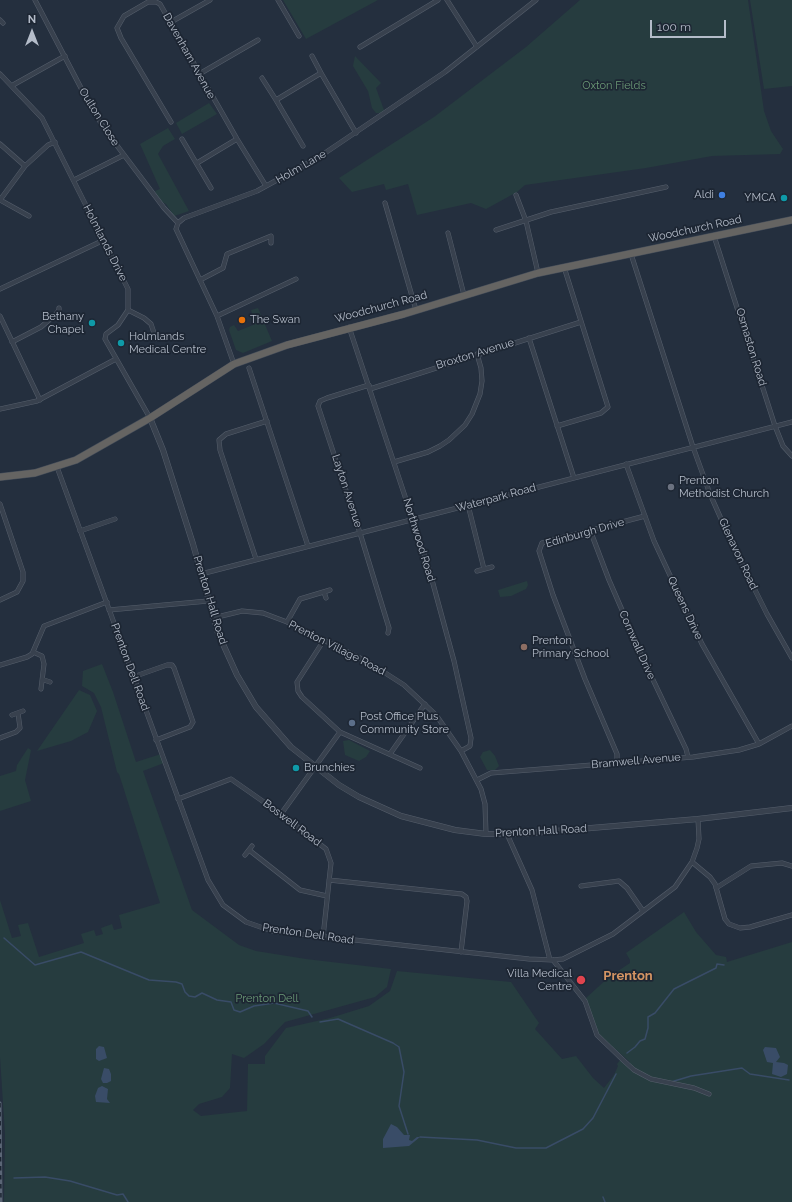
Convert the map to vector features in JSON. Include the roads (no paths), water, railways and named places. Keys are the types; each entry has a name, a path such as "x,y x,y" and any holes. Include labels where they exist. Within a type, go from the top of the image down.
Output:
{"highway":[{"name":"Woodchurch Road","path":"0,477 35,473 76,460 150,418 234,364 287,344 416,310 538,273 792,220"}],"street":[{"name":"Oulton Close","path":"35,0 92,109 124,155 164,208 178,223"},
{"path":"171,22 210,0"},
{"path":"278,0 299,36"},
{"path":"360,47 438,0"},
{"path":"447,0 477,47"},
{"name":"Holm Lane","path":"178,223 184,218 266,186 313,161 415,93 477,47 536,0"},
{"name":"Davenham Avenue","path":"171,122 120,38 118,28 124,16 148,2 156,2 160,4 201,73 207,88 237,140 266,186"},
{"path":"201,73 258,40"},
{"path":"13,86 65,56"},
{"path":"312,56 356,133"},
{"path":"276,100 321,73"},
{"name":"Holmlands Drive","path":"0,74 42,118 128,289 128,310"},
{"path":"262,78 303,146"},
{"path":"182,139 211,188"},
{"path":"197,163 237,140"},
{"path":"29,216 0,200 25,166 48,145 55,142"},
{"path":"0,144 25,166"},
{"path":"74,180 124,155"},
{"path":"496,230 551,212 666,187"},
{"path":"516,195 526,221 538,273"},
{"path":"385,203 416,310"},
{"path":"178,223 176,229 217,316 234,364"},
{"path":"448,233 464,295"},
{"path":"200,280 223,268 227,254 271,236 272,243"},
{"name":"Osmaston Road","path":"714,236 775,426 783,446 792,456"},
{"path":"0,289 104,240"},
{"name":"Glenavon Road","path":"631,254 693,447 710,494 734,548 767,614 792,658"},
{"path":"557,426 601,413 608,407 563,267"},
{"path":"217,316 296,279"},
{"path":"12,342 41,327 60,309"},
{"path":"150,418 105,339 106,334 118,325 128,310 144,318 151,324 157,340"},
{"path":"0,316 40,400"},
{"name":"Broxton Avenue","path":"370,387 581,322"},
{"name":"Northwood Road","path":"349,327 413,520 441,612 471,738 470,746 461,751"},
{"path":"529,338 574,478"},
{"path":"394,462 428,452 440,446 449,440 464,425 472,414 480,394 482,382 481,368 477,354"},
{"path":"0,408 30,404 40,400 116,359"},
{"path":"249,368 308,546"},
{"name":"Layton Avenue","path":"370,387 327,398 320,401 318,406 360,533 389,628 388,633"},
{"name":"Prenton Hall Road","path":"150,418 167,464 218,633 237,676 256,707 291,747 328,778 359,797 401,816 455,830 486,834 506,834 698,819 792,808"},
{"path":"256,559 220,450 219,440 226,434 267,421"},
{"name":"Waterpark Road","path":"201,574 792,422"},
{"name":"Queens Drive","path":"626,464 645,516 702,644 759,744"},
{"name":"Prenton Dell Road","path":"56,467 110,610 208,880 223,905 246,922 258,928 272,931 461,952 551,960 563,958 604,939 675,887 692,862 699,839 698,819"},
{"path":"0,504 23,572 21,587 9,597 0,600"},
{"path":"468,505 484,570"},
{"name":"Edinburgh Drive","path":"617,763 617,754 582,672 553,596 539,552 542,543 645,516"},
{"path":"80,531 115,519"},
{"name":"Cornwall Drive","path":"590,530 609,580 645,663 686,749 688,757"},
{"path":"477,571 492,567"},
{"path":"286,622 300,599 330,590"},
{"path":"324,592 326,598"},
{"path":"110,610 208,601"},
{"path":"0,665 27,657 33,652 38,637 44,626 107,602"},
{"name":"Prenton Village Road","path":"213,618 242,611 263,613 324,640 388,674 425,704 436,715 461,751 486,804 486,834"},
{"path":"324,640 300,677 297,687 302,697 340,732 420,768"},
{"path":"33,652 42,656 44,664 44,680 41,689"},
{"path":"134,677 167,664 172,665 193,722 190,727 156,740"},
{"path":"44,680 50,682"},
{"path":"390,754 425,704"},
{"path":"12,714 23,711"},
{"path":"0,738 20,728 18,713"},
{"name":"Bramwell Avenue","path":"476,780 491,773 688,757 740,750 759,744 792,726"},
{"path":"281,814 314,766 340,732"},
{"name":"Boswell Road","path":"178,799 231,779 326,848 330,858 323,936"},
{"path":"506,834 532,890 551,960 585,1000 597,1035 634,1070 651,1079 694,1088 709,1094"},
{"path":"245,855 252,846"},
{"path":"249,850 300,890 327,896"},
{"path":"692,862 710,877 716,888 725,919 729,924 735,927 750,927 792,915"},
{"path":"716,888 751,866 782,863 792,866"},
{"path":"329,880 462,894 466,897 467,901 461,952"},
{"path":"582,886 619,881 627,888 644,911"}],"water":[{"path":"99,1046 104,1047 107,1058 99,1061 96,1059 96,1049"},
{"path":"765,1047 776,1048 780,1057 776,1062 788,1065 787,1074 781,1077 772,1074 773,1063 767,1062 763,1050"},
{"path":"104,1068 109,1069 111,1074 111,1081 107,1083 103,1083 101,1079"},
{"path":"102,1086 108,1089 107,1099 110,1103 96,1102 95,1096 98,1088"},
{"path":"391,1124 397,1127 404,1135 410,1135 409,1140 412,1141 417,1137 420,1137 409,1146 383,1148 383,1139"}],"waterway":[{"path":"4,938 35,965 81,952 149,980 176,982 182,984 185,992 189,996 195,997 202,993 217,1000 231,1002 234,1010 240,1012 254,1006 274,1003 308,1011 312,1017"},
{"path":"627,1053 640,1041 645,1039 648,1028 648,1017 655,1013 674,989 716,968 717,964 724,965"},
{"path":"320,1022 338,1019 399,1047 404,1072 399,1106 408,1134"},
{"path":"671,1082 691,1076 742,1068 750,1074 789,1080"},
{"path":"420,1137 477,1140 516,1148 546,1148 583,1129 593,1118 616,1074"},
{"path":"14,1178 45,1177 70,1181 117,1195 123,1194 128,1202"},
{"path":"603,1197 605,1202"}],"railway":[{"path":"0,1103 1,1202"}],"place":[{"name":"Aldi","path":"722,195"},
{"name":"YMCA","path":"784,198"},
{"name":"The Swan","path":"242,320"},
{"name":"Bethany Chapel","path":"92,323"},
{"name":"Holmlands Medical Centre","path":"121,343"},
{"name":"Prenton Methodist Church","path":"671,487"},
{"name":"Prenton Primary School","path":"524,647"},
{"name":"Post Office Plus Community Store","path":"352,723"},
{"name":"Brunchies","path":"296,768"},
{"name":"Villa Medical Centre","path":"581,980"}],"district":[{"name":"Prenton","path":"628,976"}],"park label":[{"name":"Oxton Fields","path":"614,86"},
{"name":"Prenton Dell","path":"267,999"}]}
